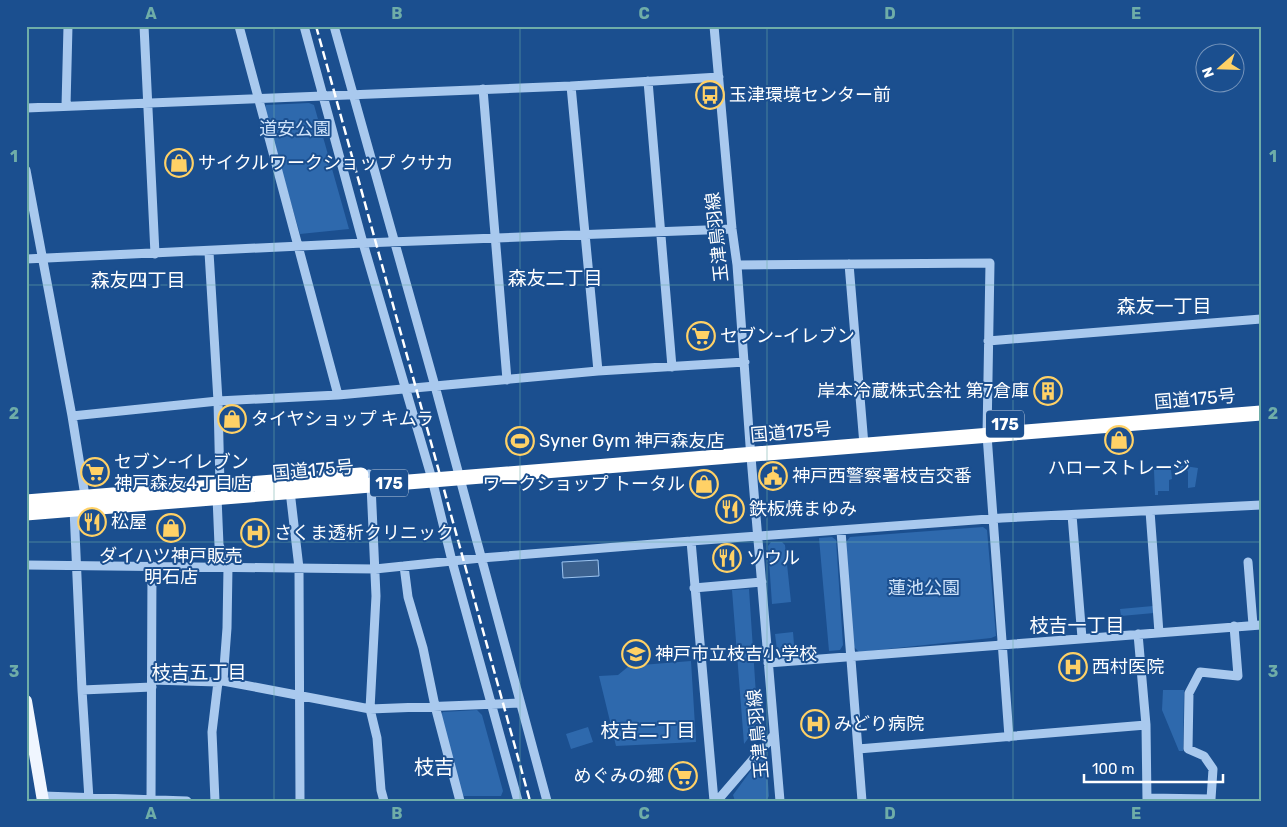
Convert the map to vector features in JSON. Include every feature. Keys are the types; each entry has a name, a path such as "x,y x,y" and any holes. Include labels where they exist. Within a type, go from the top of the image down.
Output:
{"highway":[{"name":"国道175号","path":"26,513 82,504 218,491 750,450 987,430 1261,403"},
{"name":"国道175号","path":"987,430 1261,413"},
{"name":"国道175号","path":"218,491 290,491 370,479"},
{"name":"国道175号","path":"26,502 82,504"}],"main road":[{"path":"26,701 43,798"}],"street":[{"path":"66,106 68,26"},
{"path":"144,26 154,254"},
{"path":"238,26 338,395"},
{"path":"304,26 363,243 430,474 518,801"},
{"path":"334,26 435,386 547,801"},
{"name":"玉津鳥羽線","path":"714,26 732,229 737,265 750,450 780,801"},
{"path":"26,108 571,86 718,77"},
{"path":"648,81 672,367"},
{"path":"571,86 598,371"},
{"path":"483,89 494,239 508,380"},
{"path":"26,170 72,416 82,504 76,566 89,798"},
{"path":"26,260 363,243 732,229"},
{"path":"209,252 218,401 219,545 228,567 227,628 212,732 215,801"},
{"path":"737,265 990,263 987,430 1004,644 1009,737"},
{"path":"849,264 864,440"},
{"path":"988,341 1261,319"},
{"path":"72,416 218,401 338,395 598,371 745,362"},
{"path":"370,479 376,596 370,709 377,738 381,790 384,801"},
{"path":"290,491 299,568 300,801"},
{"path":"26,565 375,569 481,558 758,536 994,519 1261,505"},
{"path":"1150,511 1159,633"},
{"path":"1072,515 1082,638"},
{"path":"841,531 862,801"},
{"path":"691,541 694,588 716,801"},
{"path":"768,663 1257,625 1248,562"},
{"path":"151,801 152,566"},
{"path":"404,566 408,597 460,801"},
{"path":"694,588 762,582"},
{"path":"1138,634 1146,725 1147,799 1211,799 1213,769 1204,756 1188,749 1189,694 1200,672 1238,676 1234,626"},
{"path":"82,690 152,683 220,682 370,709 520,703"},
{"path":"858,749 1146,725"},
{"path":"716,801 774,735"},
{"path":"43,798 187,801"}],"green space":[{"name":"道安公園","path":"309,103 314,105 349,229 300,234 264,110 266,105"},
{"path":"1178,465 1198,468 1195,487 1188,488 1188,471 1178,470"},
{"path":"1154,470 1171,470 1172,479 1169,480 1169,491 1158,491 1158,495 1155,495"},
{"name":"蓮池公園","path":"983,527 987,530 996,636 859,652 853,646 846,542 850,537"},
{"path":"832,537 836,540 843,645 840,650 829,651 819,538"},
{"path":"771,542 782,542 785,545 791,602 772,604 768,546"},
{"path":"749,589 758,725 744,744 732,590"},
{"path":"1153,606 1154,613 1121,616 1120,609"},
{"path":"793,632 795,656 778,658 775,634"},
{"path":"691,661 696,742 616,746 599,676 618,675 629,666"},
{"path":"1163,690 1184,690 1183,751 1179,751 1162,710"},
{"path":"477,710 482,715 503,791 501,796 464,796 461,794 440,716 443,712"},
{"path":"588,727 593,742 571,749 566,734"},
{"path":"760,758 766,758 769,796 767,800 735,801 733,795"}],"shaded area":[{"path":"598,560 599,576 563,578 562,562"}],"railway":[{"path":"316,26 530,801"}],"place":[{"name":"玉津環境センター前","path":"710,95"},
{"name":"サイクルワークショップ クサカ","path":"179,163"},
{"name":"セブン-イレブン","path":"701,336"},
{"name":"岸本冷蔵株式会社 第7倉庫","path":"1048,391"},
{"name":"タイヤショップ キムラ","path":"232,419"},
{"name":"ハローストレージ","path":"1119,440"},
{"name":"Syner Gym 神戸森友店","path":"520,441"},
{"name":"セブン-イレブン 神戸森友4丁目店","path":"95,472"},
{"name":"神戸西警察署枝吉交番","path":"773,476"},
{"name":"ワークショップ トータル","path":"704,484"},
{"name":"鉄板焼まゆみ","path":"730,509"},
{"name":"松屋","path":"92,522"},
{"name":"ダイハツ神戸販売 明石店","path":"171,528"},
{"name":"さくま透析クリニック","path":"255,533"},
{"name":"ソウル","path":"727,558"},
{"name":"神戸市立枝吉小学校","path":"636,654"},
{"name":"西村医院","path":"1073,667"},
{"name":"みどり病院","path":"815,724"},
{"name":"めぐみの郷","path":"683,776"}],"district":[{"name":"森友二丁目","path":"555,278"},
{"name":"森友四丁目","path":"138,280"},
{"name":"森友一丁目","path":"1164,306"},
{"name":"枝吉一丁目","path":"1077,625"},
{"name":"枝吉五丁目","path":"199,672"},
{"name":"枝吉二丁目","path":"648,730"},
{"name":"枝吉","path":"434,767"}]}
